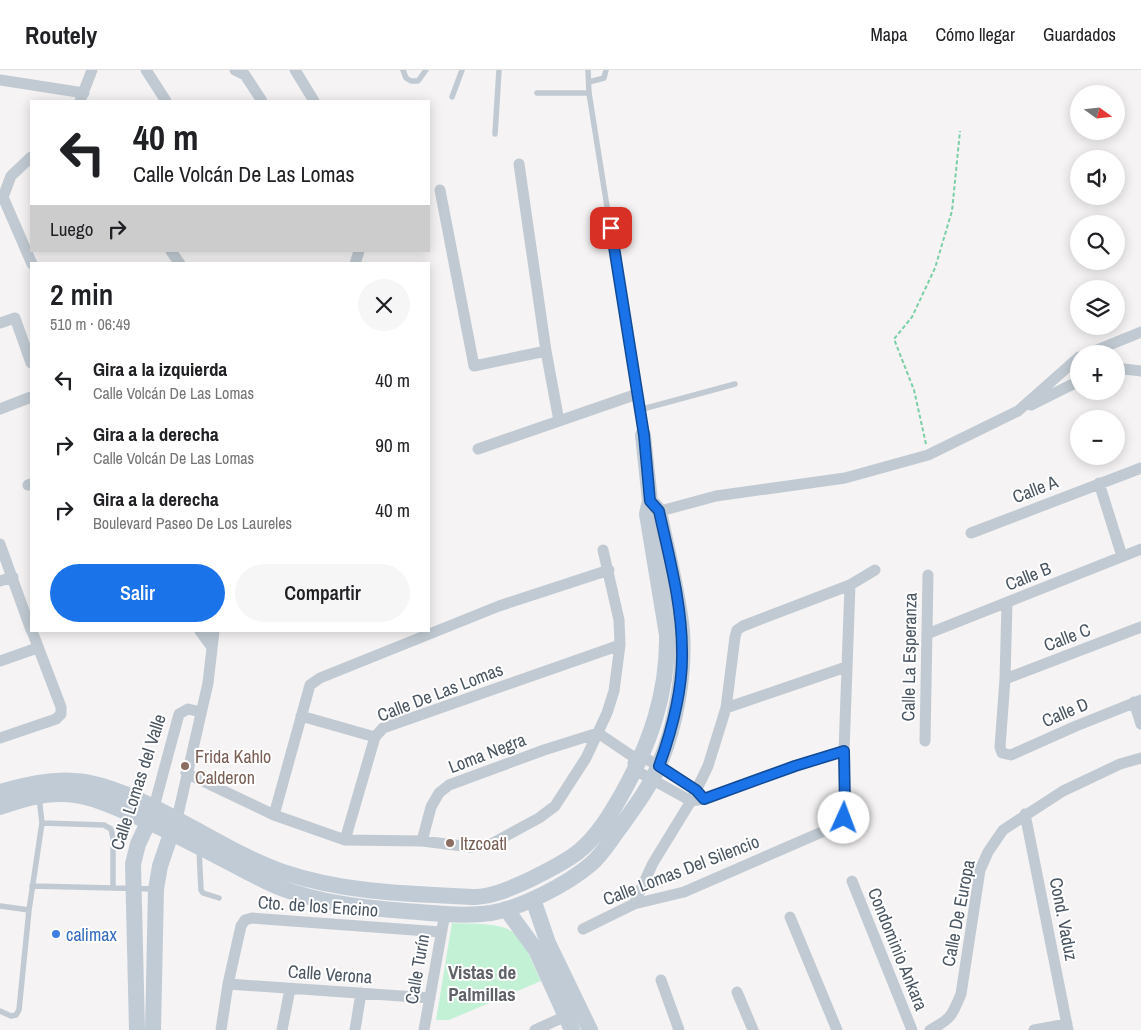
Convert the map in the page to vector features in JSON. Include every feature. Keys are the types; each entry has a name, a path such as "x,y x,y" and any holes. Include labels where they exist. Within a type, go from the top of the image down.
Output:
{"street":[{"path":"0,80 82,97 92,70"},
{"path":"146,70 165,100"},
{"path":"236,70 245,75 261,100"},
{"path":"295,70 313,100"},
{"path":"30,158 11,176 4,197 31,262"},
{"path":"519,164 546,351 559,421"},
{"path":"440,190 474,366 546,351"},
{"path":"0,323 16,318 30,359"},
{"path":"1109,345 1141,332"},
{"path":"1018,411 1070,365"},
{"path":"1125,369 1141,371"},
{"path":"652,509 716,496 845,478 928,454 1070,385"},
{"path":"478,449 637,394"},
{"path":"0,409 30,397"},
{"path":"0,792 34,783 76,781 112,789 174,826 258,862 305,879 367,891 475,897 490,896 547,871 578,852 596,835 614,808 636,761 648,741 664,682 667,635 644,435"},
{"name":"Calle A","path":"971,533 1141,468"},
{"path":"1099,483 1122,556"},
{"path":"174,826 199,847 279,888 306,896 381,909 445,913 491,913 534,899 566,881 590,865 616,833 655,773 667,744 675,711 681,674 682,652 679,607 652,509"},
{"path":"0,544 30,628"},
{"name":"Calle B","path":"927,634 1141,549"},
{"path":"186,773 274,815 344,840 422,841 472,847 490,844 548,812 555,806 586,758 607,713 614,691 620,644 619,620 603,550"},
{"path":"274,815 310,685 320,678 499,606 608,570"},
{"path":"700,794 726,708 735,637 738,630 743,626 850,586 874,570"},
{"name":"Calle La Esperanza","path":"925,741 928,575"},
{"path":"0,582 13,577"},
{"path":"634,904 653,862 691,801 700,794 844,751 850,586"},
{"path":"1005,679 1007,603"},
{"name":"Calle C","path":"1005,679 1141,628"},
{"path":"0,738 56,719 61,714 61,707 31,632"},
{"path":"201,632 211,646"},
{"path":"153,1030 156,889 160,866 174,826 208,683 214,632"},
{"name":"Calle De Las Lomas","path":"344,840 375,737 383,728 620,644"},
{"path":"0,661 37,648"},
{"path":"726,708 846,667"},
{"name":"Calle D","path":"1005,679 1000,747 1002,754 1011,755 1138,701"},
{"path":"1138,701 1141,724"},
{"name":"Calle Lomas del Valle","path":"137,1030 133,864 138,844 152,814 179,714 188,709 201,712"},
{"path":"301,716 375,737"},
{"path":"598,733 691,801"},
{"name":"Loma Negra","path":"422,841 431,807 439,793 449,785 544,750 598,733"},
{"name":"Calle Lomas Del Silencio","path":"583,929 634,904 684,892 838,825 844,818 845,807 844,751"},
{"name":"Calle De Europa","path":"930,1030 948,1021 955,1010 961,994 980,870 988,852 1002,830 1063,791 1120,764 1141,758"},
{"path":"655,773 700,794"},
{"path":"0,806 39,796 64,794 87,797 152,814"},
{"name":"Cond. Vaduz","path":"1025,814 1068,1027"},
{"name":"Condominio Ankara","path":"852,881 912,1030"},
{"path":"534,899 548,943 590,1030"},
{"path":"506,909 536,950 569,1023 535,1030"},
{"name":"Calle Turín","path":"424,1030 445,913"},
{"path":"790,917 837,1030"},
{"name":"Cto. de los Encino","path":"221,1030 228,984 244,920 252,918 441,932"},
{"path":"661,980 679,1030"},
{"name":"Calle Verona","path":"228,984 430,998"},
{"path":"282,1030 290,989"},
{"path":"737,992 753,1030"},
{"path":"355,1030 361,993"},
{"path":"1034,1030 1068,1027"}],"lane":[{"path":"403,70 406,78 411,81 418,81 426,70"},
{"path":"452,97 462,70"},
{"path":"495,134 499,70"},
{"path":"588,70 589,93 644,435"},
{"path":"589,82 604,78 606,70"},
{"path":"537,93 589,93"},
{"path":"639,410 735,384"},
{"path":"0,1011 11,1016 16,1015 19,1010 29,910 42,824 39,796"},
{"path":"42,824 104,825 111,829 113,838 113,887"},
{"path":"199,847 201,890 204,893 219,898"},
{"path":"32,886 156,889"},
{"path":"0,906 29,910"}],"path":[{"path":"928,454 914,390 894,339 912,317 935,268 952,211 960,131"}],"green space":[{"path":"452,923 493,925 509,929 519,938 526,949 541,981 449,1020 436,1020"}],"place":[{"name":"Frida Kahlo Calderon","path":"185,766"},
{"name":"Itzcoatl","path":"450,843"},
{"name":"calimax","path":"56,934"}],"district":[{"name":"Vistas de Palmillas","path":"482,983"}],"route":[{"path":"611,228 644,435 650,501 659,511 679,607 682,633 681,674 675,711 667,744 659,766 696,790 704,799 795,766 844,751 844,818"}]}
